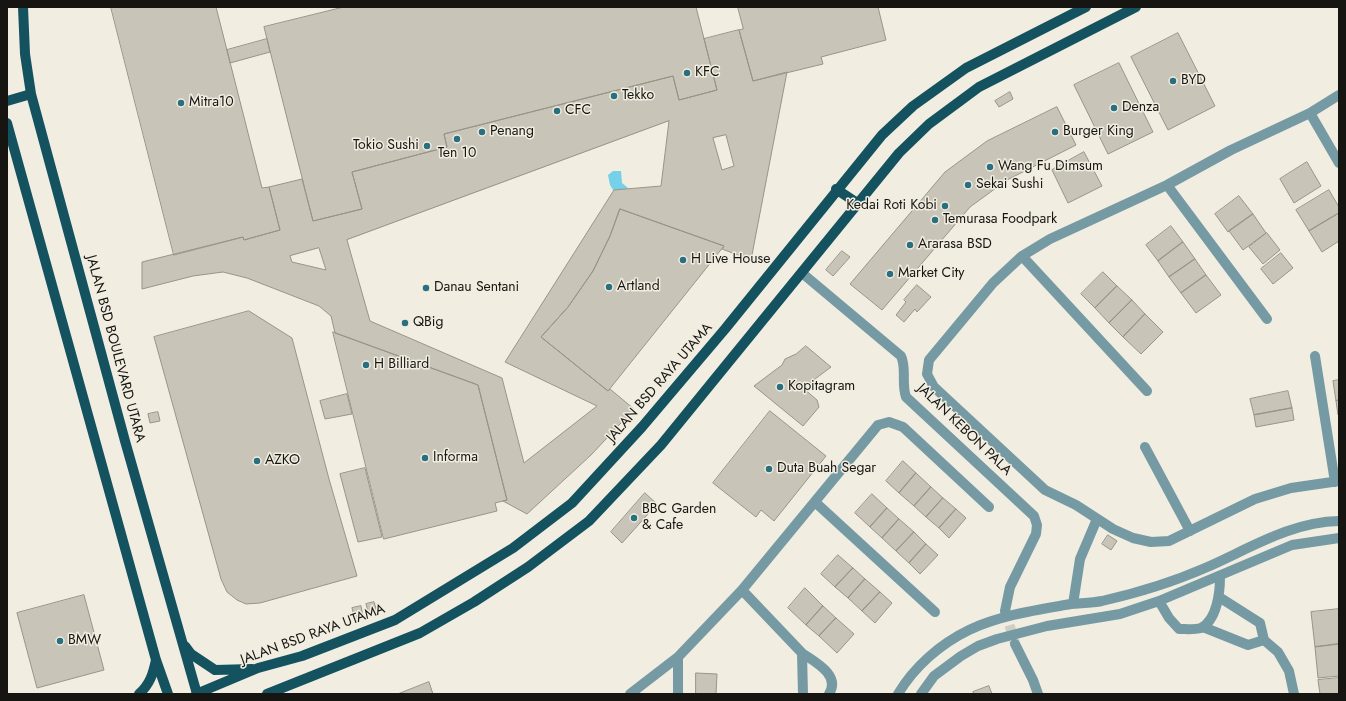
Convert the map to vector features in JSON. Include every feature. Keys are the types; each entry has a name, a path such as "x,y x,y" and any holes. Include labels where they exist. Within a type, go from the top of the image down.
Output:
{"main road":[{"name":"JALAN BSD BOULEVARD UTARA","path":"23,7 25,54 31,94 125,441 197,694"},
{"name":"JALAN BSD RAYA UTAMA","path":"197,694 258,668 302,656 405,615 513,548 572,503 642,427 715,341 836,189 882,135 913,106 966,68 1086,7"},
{"path":"267,694 420,633 474,602 521,572 589,521 661,445 802,273 857,203 899,153 928,124 959,100 979,87 1136,7"},
{"path":"7,101 31,94"},
{"path":"7,123 156,660 168,694"},
{"path":"836,189 857,203"},
{"path":"183,643 191,654 215,670 258,668"},
{"path":"139,694 146,688 152,676 156,660"}],"street":[{"path":"1314,356 1337,482 1291,488 1255,499 1169,541 1151,542 1132,538 1113,529 1076,505 1045,490 934,387 927,374 929,360 993,283 1022,256 1050,239 1167,185 1231,150 1310,113 1339,95"},
{"path":"1310,113 1339,163"},
{"path":"1167,185 1267,319"},
{"path":"1022,256 1147,391"},
{"name":"JALAN KEBON PALA","path":"802,273 901,356 904,362 903,387 906,397 1034,516 1037,525 1036,534 1010,587 1004,611"},
{"path":"630,694 678,657 742,590 878,425 889,422 903,427 989,508"},
{"path":"1145,447 1190,531"},
{"path":"815,502 935,612"},
{"path":"1073,604 1080,559 1097,519"},
{"path":"898,694 922,663 944,645 963,634 992,621 1019,613 1100,601 1153,587 1205,568 1280,534 1316,524 1339,521"},
{"path":"921,694 934,676 978,646 997,639 1047,626 1102,618 1159,602 1292,545 1339,538"},
{"path":"1202,627 1215,609 1220,597 1220,577"},
{"path":"742,590 802,654 827,671 831,679 829,694"},
{"path":"1220,597 1260,623 1264,640 1278,652 1289,671 1294,694"},
{"path":"1159,602 1169,618 1179,629 1194,629 1202,627 1248,645 1264,640"},
{"path":"1015,644 1033,680 1038,694"},
{"path":"802,654 803,694"},
{"path":"678,657 678,694"},
{"path":"922,663 934,676"}],"water":[{"path":"613,171 621,171 622,183 628,188 628,193 616,195 610,185 608,175"}],"building":[{"path":"111,7 216,7 262,188 269,187 280,230 244,240 243,237 174,255"},
{"path":"344,7 696,7 717,90 679,100 673,76 444,134 447,147 352,172 362,209 313,221 264,27"},
{"path":"738,7 878,7 886,40 821,57 823,64 753,81 739,30 743,29"},
{"path":"739,30 753,81 787,72 751,260 722,249 724,246 620,209 610,236 593,271 568,307 541,337 608,391 610,389 634,409 591,455 527,514 503,501 507,500 478,385 335,333 331,316 319,306 247,278 223,272 193,276 142,289 142,262 243,237 244,240 280,230 269,187 302,179 313,221 362,209 352,172 447,147 444,134 673,76 679,100 717,90 704,39","holes":["669,121 661,186 614,190 505,362 597,406 524,463 502,378 370,321 347,240","726,135 734,166 722,170 713,138","319,248 326,270 292,262 290,256"]},
{"name":"BYD","path":"1178,33 1215,106 1168,130 1131,57"},
{"path":"267,39 270,52 230,63 227,50"},
{"name":"Denza","path":"1119,63 1153,132 1108,154 1074,85"},
{"path":"1010,92 1013,99 999,107 995,101"},
{"name":"Ararasa BSD","path":"1057,107 1076,145 1007,180 970,207 882,310 850,284 945,172 987,141"},
{"path":"1084,152 1102,186 1068,203 1052,170"},
{"path":"1307,162 1321,186 1294,203 1280,179"},
{"path":"1329,190 1339,207 1339,213 1309,231 1296,210"},
{"path":"1239,196 1253,214 1228,232 1215,214"},
{"path":"620,209 724,246 608,391 541,337 568,307 593,271 610,236"},
{"path":"1339,213 1339,241 1322,252 1309,231"},
{"path":"1253,214 1266,233 1243,250 1229,231"},
{"path":"1171,226 1183,242 1158,261 1146,245"},
{"path":"1267,233 1280,250 1263,264 1249,247"},
{"path":"1183,242 1195,259 1169,277 1158,261"},
{"path":"842,251 850,257 833,276 826,270"},
{"path":"1281,253 1293,268 1273,284 1261,269"},
{"path":"1195,259 1206,275 1181,293 1169,277"},
{"path":"1103,272 1117,286 1095,308 1081,294"},
{"path":"1206,275 1221,295 1196,313 1181,293"},
{"path":"917,285 931,297 917,312 915,309 904,322 896,315 906,302 904,300"},
{"path":"1117,286 1132,300 1109,323 1095,308"},
{"path":"1132,300 1145,314 1123,337 1109,323"},
{"path":"249,311 292,338 329,479 357,576 260,603 246,604 237,600 227,592 221,579 154,337"},
{"path":"1145,314 1163,332 1141,354 1123,337"},
{"path":"333,332 478,385 507,500 495,503 497,511 384,539"},
{"name":"Kopitagram","path":"806,346 831,367 803,388 817,400 819,407 803,426 754,386 782,365 785,359 796,354"},
{"path":"1339,380 1339,400 1336,401 1333,381"},
{"path":"1288,391 1292,408 1254,415 1250,399"},
{"path":"347,394 352,414 325,419 320,401"},
{"path":"1339,400 1339,415 1338,415 1336,401"},
{"path":"1292,408 1294,420 1256,427 1254,415"},
{"name":"Duta Buah Segar","path":"770,411 826,456 774,521 761,510 756,517 713,483"},
{"path":"158,412 160,421 150,423 148,414"},
{"path":"903,461 916,473 899,493 886,481"},
{"path":"365,468 382,537 358,542 340,474"},
{"path":"916,473 931,487 914,506 899,493"},
{"path":"931,487 943,498 926,517 914,506"},
{"name":"BBC Garden & Cafe","path":"645,493 657,504 622,543 611,532"},
{"path":"872,494 887,508 870,527 855,513"},
{"path":"943,498 956,509 939,528 926,517"},
{"path":"887,508 899,519 882,538 870,527"},
{"path":"956,509 966,518 949,538 939,528"},
{"path":"899,519 914,532 896,551 882,538"},
{"path":"914,532 926,544 909,563 896,551"},
{"path":"1108,535 1117,541 1111,550 1102,544"},
{"path":"926,544 938,555 920,574 909,563"},
{"path":"838,555 853,568 835,587 821,574"},
{"path":"853,568 865,579 848,598 835,587"},
{"path":"865,579 880,592 862,611 848,598"},
{"path":"805,588 823,606 806,625 788,608"},
{"path":"880,592 892,603 875,623 862,611"},
{"name":"BMW","path":"84,595 104,670 37,688 17,613"},
{"path":"374,602 377,612 369,615 366,604"},
{"path":"361,606 363,616 355,619 352,608"},
{"path":"823,606 836,618 819,636 806,625"},
{"path":"1339,609 1339,644 1315,647 1311,612"},
{"path":"836,618 854,634 837,653 819,636"},
{"path":"1339,644 1339,676 1318,678 1315,647"},
{"path":"696,673 717,674 716,694 696,694"},
{"path":"1339,678 1339,694 1320,694 1318,680"},
{"path":"429,682 433,694 398,694"},
{"path":"989,686 992,694 974,694 973,692"}],"tunnel":[{"path":"1005,611 1015,643"}],"place":[{"name":"KFC","path":"687,73"},
{"name":"BYD","path":"1173,81"},
{"name":"Tekko","path":"614,96"},
{"name":"Mitra10","path":"181,103"},
{"name":"Denza","path":"1114,108"},
{"name":"CFC","path":"557,111"},
{"name":"Penang","path":"482,132"},
{"name":"Burger King","path":"1055,132"},
{"name":"Ten 10","path":"457,139"},
{"name":"Tokio Sushi","path":"427,146"},
{"name":"Wang Fu Dimsum","path":"990,167"},
{"name":"Sekai Sushi","path":"968,185"},
{"name":"Kedai Roti Kobi","path":"945,206"},
{"name":"Temurasa Foodpark","path":"935,220"},
{"name":"Ararasa BSD","path":"910,245"},
{"name":"H Live House","path":"683,260"},
{"name":"Market City","path":"890,274"},
{"name":"Artland","path":"609,287"},
{"name":"Danau Sentani","path":"426,288"},
{"name":"QBig","path":"405,323"},
{"name":"H Billiard","path":"366,365"},
{"name":"Kopitagram","path":"780,387"},
{"name":"Informa","path":"425,458"},
{"name":"AZKO","path":"257,461"},
{"name":"Duta Buah Segar","path":"769,469"},
{"name":"BBC Garden & Cafe","path":"634,518"},
{"name":"BMW","path":"60,641"}]}
